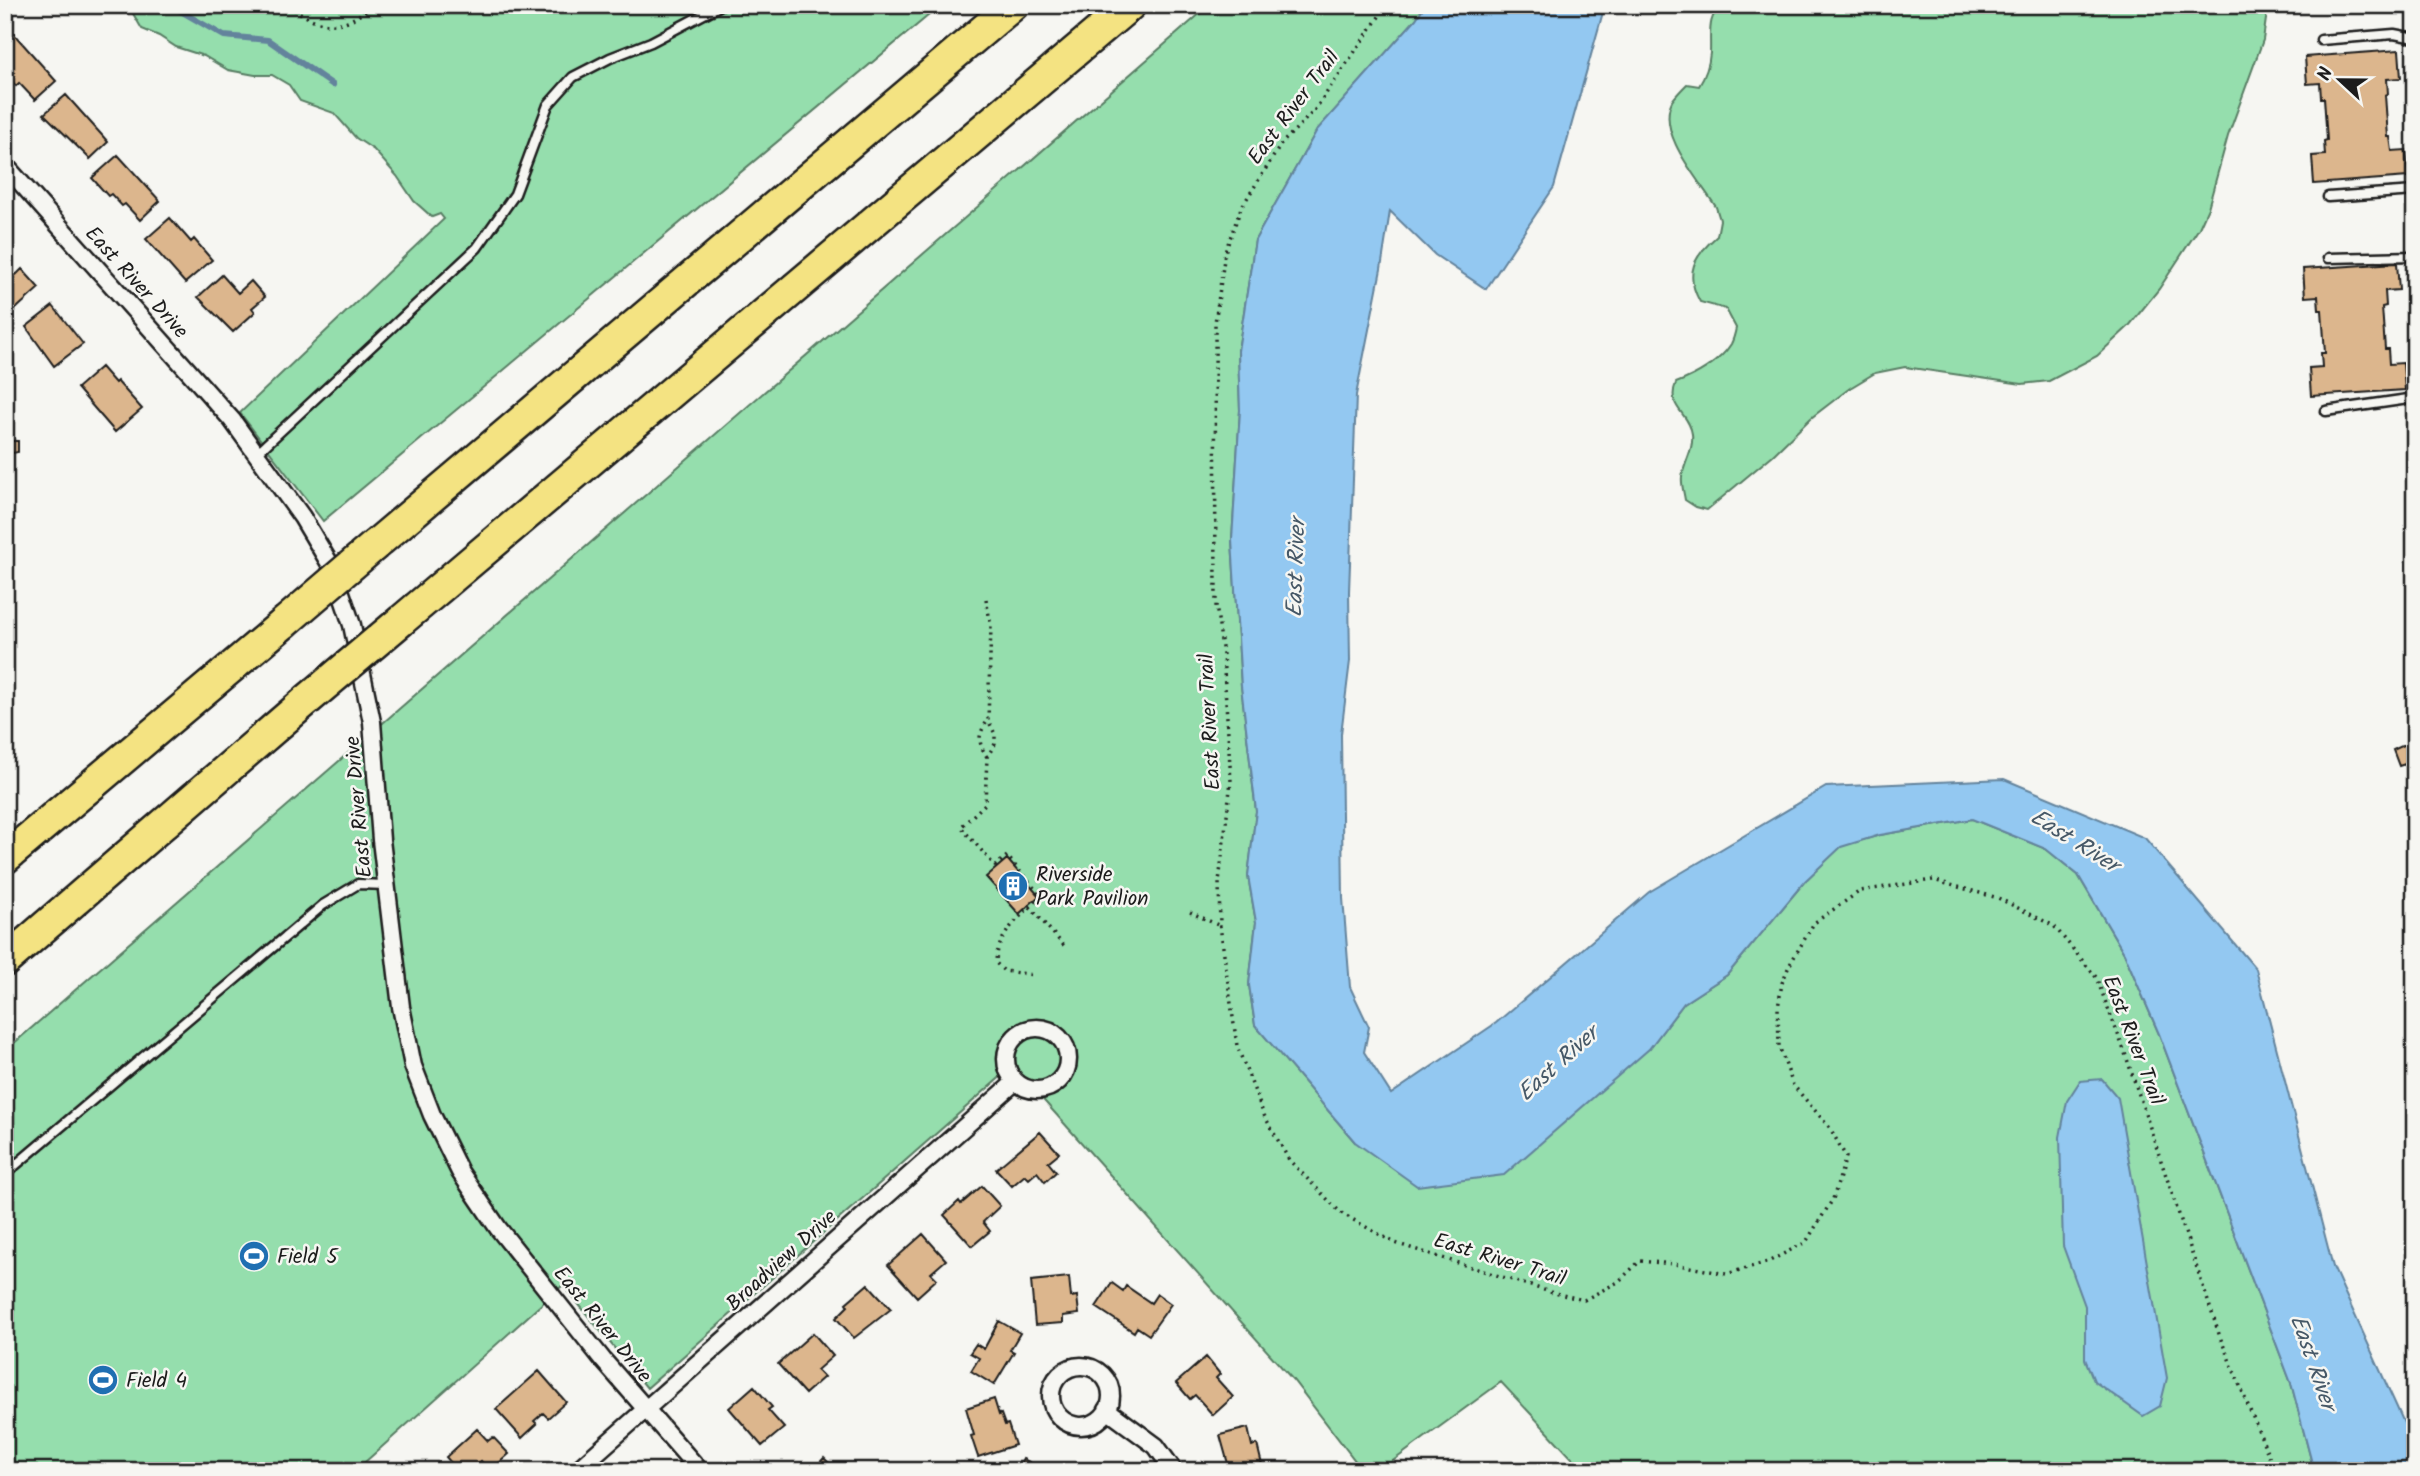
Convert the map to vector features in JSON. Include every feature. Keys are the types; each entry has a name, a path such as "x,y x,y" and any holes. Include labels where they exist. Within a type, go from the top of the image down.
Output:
{"highway":[{"path":"5,858 1013,5"},
{"path":"5,961 307,700 1130,5"}],"street":[{"name":"East River Drive","path":"5,165 258,452 333,569 352,625 372,722 401,1007 413,1066 460,1172 498,1228 603,1360 700,1471"},
{"path":"1043,1028 1060,1038 1066,1047 1067,1068 1055,1085 1034,1091 1014,1082 1005,1065 1005,1054 1014,1037 1023,1031 1043,1028"},
{"name":"Broadview Drive","path":"576,1471 1014,1082"},
{"path":"1107,1410 1156,1446 1174,1471"}],"lane":[{"path":"258,452 477,248 515,194 548,105 573,77 610,58 652,42 722,5"},
{"path":"2321,40 2395,34 2415,38"},
{"path":"2328,197 2415,191"},
{"path":"2328,258 2415,256"},
{"path":"2326,411 2415,398"},
{"path":"5,1174 323,905 358,884 387,885"}],"path":[{"path":"288,5 327,26 342,25 373,5"},
{"name":"East River Trail","path":"1387,5 1314,111 1282,143 1241,208 1225,252 1215,323 1216,605 1223,655 1231,781 1219,882 1220,926 1237,1046 1264,1115 1289,1160 1341,1213 1395,1243 1550,1292 1584,1300 1618,1282 1640,1261 1674,1264 1726,1274 1768,1262 1805,1242 1833,1199 1846,1157 1830,1128 1793,1085 1779,1046 1778,1008 1782,983 1788,966 1814,923 1860,891 1933,880 1998,898 2054,926 2096,977 2124,1050 2220,1337 2275,1471"},
{"path":"986,599 991,626 988,720 995,734 995,744 987,757 985,804 961,827 995,866 1007,856 1042,897 1016,918 996,954 996,963 1004,971 1035,975"},
{"path":"987,757 979,744 979,733 988,720"},
{"path":"1030,907 1066,948"},
{"path":"1190,912 1220,926"}],"green space":[{"path":"128,5 941,5 323,521 240,413 444,219 440,214 432,217 414,201 374,150 356,138 334,113 300,101 289,85 272,75 228,70 204,56 176,47 142,29"},
{"path":"1210,5 1425,5 1416,19 1317,130 1255,240 1238,351 1240,410 1232,540 1241,686 1256,811 1248,876 1256,922 1249,985 1255,1025 1355,1142 1649,1049 1684,1003 1727,975 1805,881 1841,846 1880,835 1972,819 2046,849 2078,875 2124,953 2159,1034 2291,1383 2314,1471 1584,1471 1501,1382 1379,1471 1363,1471 1293,1380 1013,1066 647,1388 563,1285 355,1471 5,1471 5,1051"},
{"path":"1723,5 2268,5 2263,40 2228,136 2208,208 2199,228 2159,289 2129,326 2097,356 2049,381 2022,384 1905,367 1875,373 1850,388 1811,418 1773,455 1707,510 1685,500 1682,477 1692,445 1692,434 1687,420 1676,404 1674,391 1676,383 1699,372 1726,351 1736,328 1726,309 1700,302 1695,292 1692,274 1694,266 1702,251 1717,236 1720,220 1716,207 1674,141 1669,114 1672,101 1683,88 1687,84 1699,86 1704,78 1710,58 1712,20"}],"water":[{"name":"East River","path":"1425,5 1605,5 1554,187 1486,289 1435,255 1390,211 1356,395 1349,592 1350,661 1341,734 1343,898 1350,987 1369,1027 1364,1052 1391,1094 1496,1023 1649,892 1826,787 2004,779 2145,838 2256,969 2333,1267 2415,1447 2415,1471 2314,1471 2291,1383 2159,1034 2124,953 2078,875 2046,849 1972,819 1880,835 1841,847 1805,881 1727,975 1684,1003 1649,1049 1504,1175 1417,1186 1355,1142 1255,1025 1249,985 1256,922 1248,876 1256,811 1241,686 1232,540 1240,410 1238,351 1255,240 1317,130 1416,19"},
{"path":"2102,1079 2118,1098 2167,1378 2160,1406 2143,1416 2094,1381 2085,1359 2085,1306 2063,1246 2060,1137 2067,1101 2080,1081"}],"building":[{"path":"13,33 56,81 35,100 19,83 16,86 5,74 5,40"},
{"path":"2399,50 2401,78 2387,79 2388,94 2385,95 2388,137 2392,151 2406,150 2408,177 2314,184 2312,156 2325,155 2324,141 2327,140 2324,98 2321,98 2320,83 2307,84 2305,57"},
{"path":"66,95 108,142 90,159 44,114"},
{"path":"118,155 160,201 140,220 125,204 122,206 111,194 108,196 92,178"},
{"path":"170,218 191,242 194,239 212,260 185,283 146,239"},
{"path":"5,263 16,275 22,269 39,288 8,316 5,313"},
{"path":"2397,263 2399,290 2385,291 2386,306 2382,307 2385,349 2388,349 2389,364 2403,363 2405,390 2311,396 2309,368 2322,367 2321,353 2325,353 2322,310 2319,310 2318,296 2305,297 2303,269"},
{"path":"222,275 238,293 251,281 265,297 252,308 255,312 233,332 198,297"},
{"path":"53,306 83,344 54,366 26,327"},
{"path":"101,367 142,409 115,432 77,388"},
{"path":"5,441 18,441 18,452 12,453 12,466 9,466 9,489 5,489"},
{"path":"2415,734 2415,788 2405,764 2399,766 2393,750 2413,741 2411,736"},
{"name":"Riverside Park Pavilion","path":"1007,859 1039,896 1019,914 986,877"},
{"path":"1040,1132 1059,1153 1048,1162 1056,1172 1045,1182 1037,1172 1029,1179 1025,1175 1012,1186 996,1169"},
{"path":"982,1186 1000,1206 983,1222 990,1231 972,1246 944,1215"},
{"path":"923,1234 946,1260 931,1273 937,1279 917,1297 888,1265"},
{"path":"1069,1277 1071,1297 1077,1296 1079,1314 1063,1316 1063,1323 1035,1325 1031,1281"},
{"path":"1112,1283 1123,1291 1126,1286 1151,1303 1157,1294 1171,1304 1149,1335 1137,1327 1134,1332 1096,1307"},
{"path":"868,1284 891,1309 854,1338 836,1318 848,1306 846,1303"},
{"path":"999,1321 1020,1333 1010,1350 1014,1352 994,1385 971,1371 979,1358 970,1353 976,1344 984,1349"},
{"path":"813,1333 833,1356 817,1370 824,1377 805,1394 778,1364"},
{"path":"1206,1357 1220,1374 1216,1378 1233,1397 1213,1415 1195,1395 1190,1399 1176,1383"},
{"path":"539,1371 566,1402 548,1418 543,1413 534,1421 537,1424 522,1438 496,1409"},
{"path":"754,1386 772,1407 768,1410 784,1428 762,1446 729,1408"},
{"path":"994,1399 999,1415 1001,1414 1005,1425 1008,1424 1015,1445 978,1457 966,1408"},
{"path":"1248,1428 1252,1446 1257,1444 1263,1469 1230,1471 1220,1435"},
{"path":"477,1429 488,1441 493,1437 509,1454 490,1471 481,1461 469,1471 458,1471 446,1457"},
{"path":"824,1458 837,1471 812,1471"},
{"path":"1023,1459 1043,1469 1017,1471"}],"waterway":[{"path":"170,5 224,36 268,40 333,85"}],"place":[{"name":"Riverside Park Pavilion","path":"1013,886"},
{"name":"Field 5","path":"254,1256"},
{"name":"Field 4","path":"103,1380"}]}
